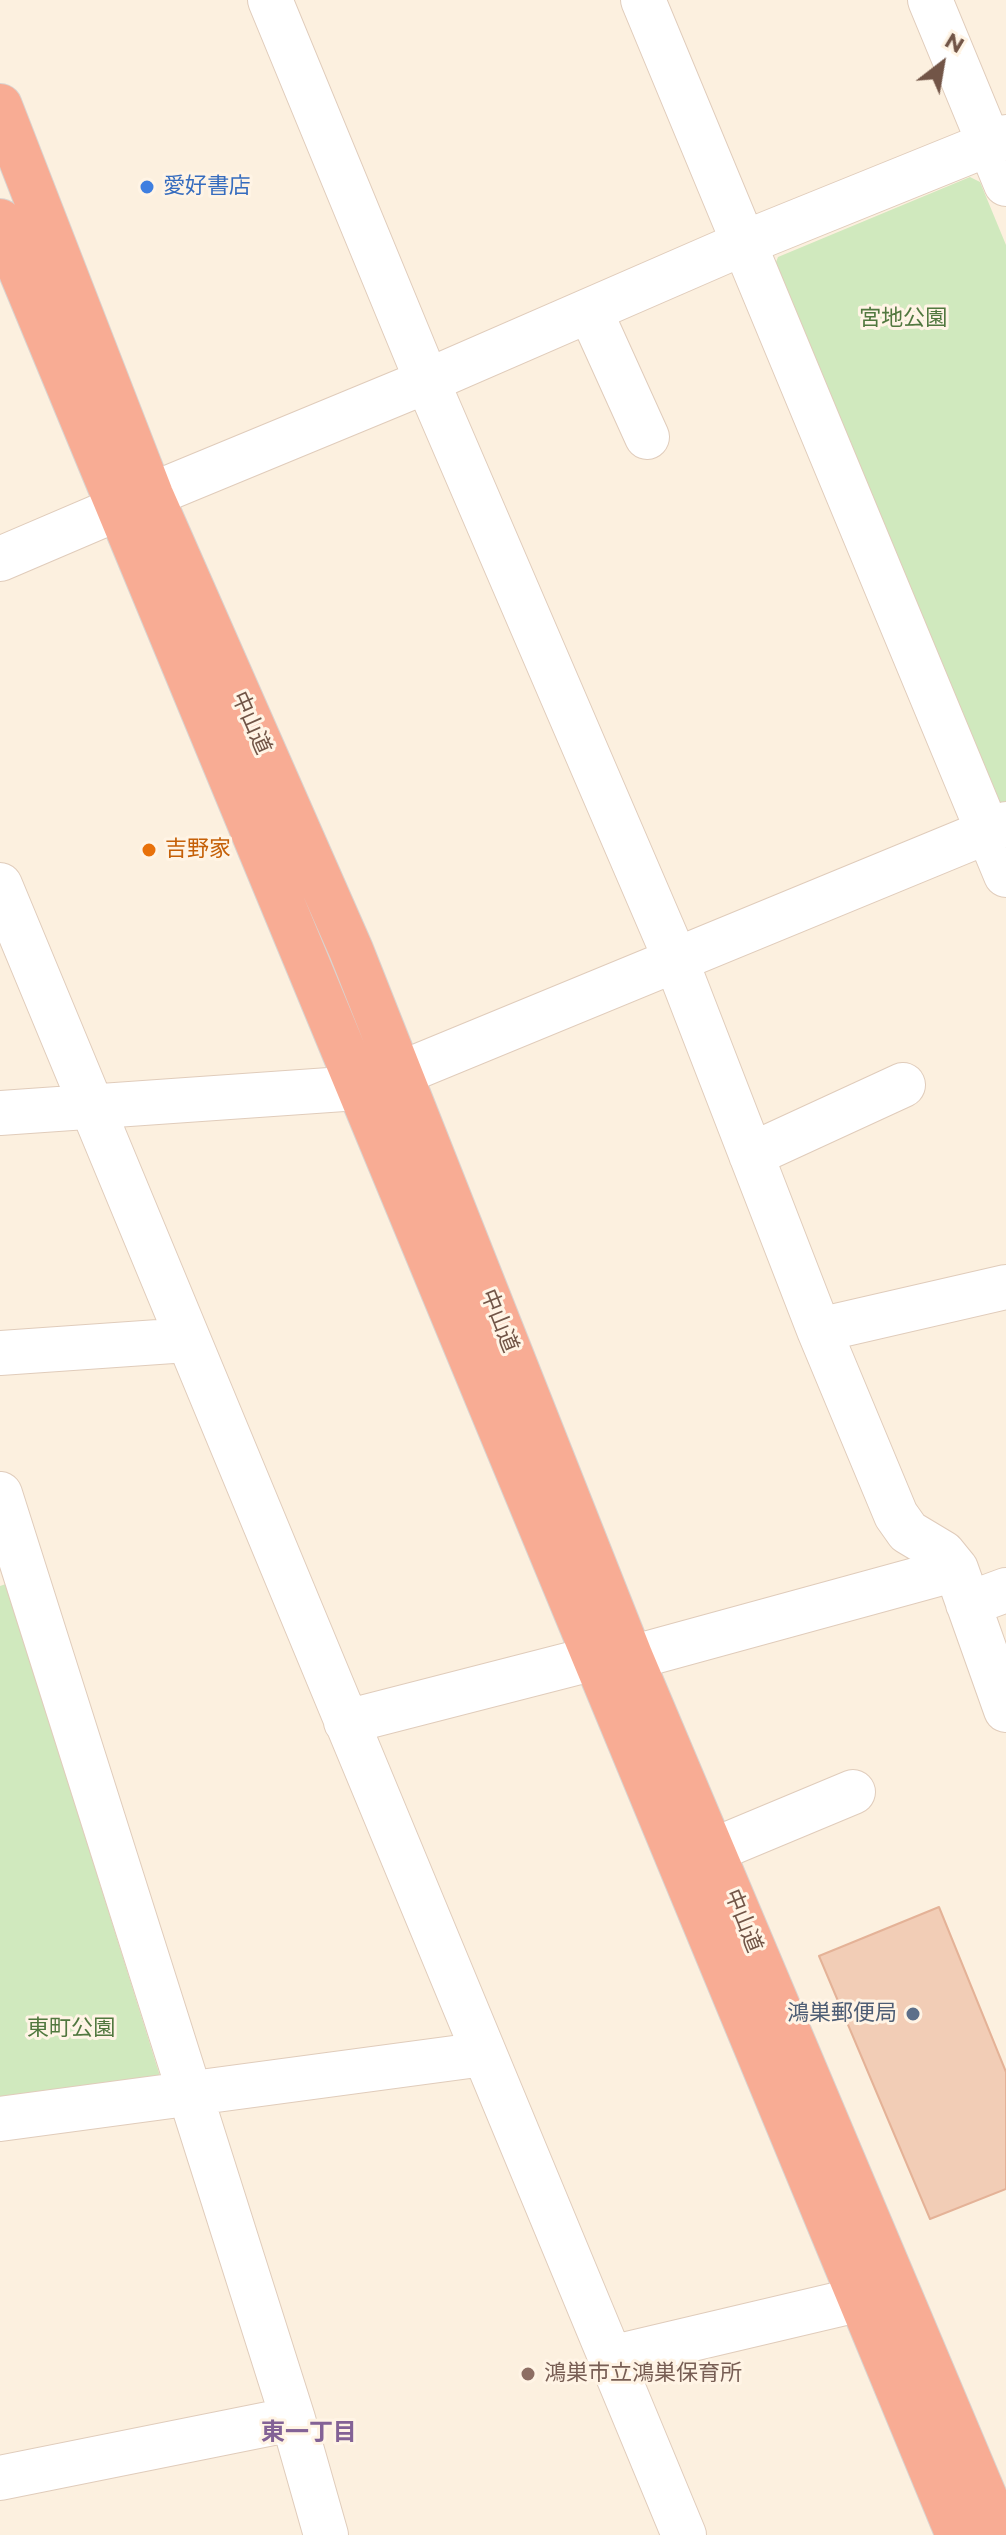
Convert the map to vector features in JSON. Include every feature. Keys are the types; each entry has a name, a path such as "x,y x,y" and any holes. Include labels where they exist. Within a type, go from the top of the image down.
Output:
{"highway":[{"name":"中山道","path":"0,106 134,502 358,1088 613,1658 714,1850 1001,2535"},
{"name":"中山道","path":"0,221 351,950 613,1658 861,2299 958,2535"}],"street":[{"path":"270,0 427,381 675,958 819,1330 896,1515 908,1532 943,1553 977,1588 1006,1710"},
{"path":"643,0 996,828 1006,875"},
{"path":"930,0 998,140 1006,184"},
{"path":"0,559 427,381 744,243 998,140"},
{"path":"590,311 647,437"},
{"path":"399,1074 996,828"},
{"path":"0,885 684,2535"},
{"path":"751,1155 903,1085"},
{"path":"0,1113 358,1088"},
{"path":"819,1330 1006,1287"},
{"path":"0,1353 187,1340"},
{"path":"0,1494 293,2419 326,2535"},
{"path":"346,1722 613,1658 977,1588"},
{"path":"714,1850 853,1792"},
{"path":"0,2119 484,2054"},
{"path":"611,2358 861,2299"},
{"path":"0,2478 293,2419"}],"green space":[{"name":"宮地公園","path":"970,177 980,182 1006,245 1006,807 999,810 772,272 778,257"},
{"name":"東町公園","path":"6,1584 160,2076 0,2108 0,1586"}],"building":[{"name":"鴻巣郵便局","path":"939,1907 1006,2072 1006,2189 930,2219 819,1956"}],"place":[{"name":"愛好書店","path":"147,187"},
{"name":"吉野家","path":"149,850"},
{"name":"鴻巣郵便局","path":"913,2014"},
{"name":"鴻巣市立鴻巣保育所","path":"528,2374"}],"district":[{"name":"東一丁目","path":"309,2433"}]}
